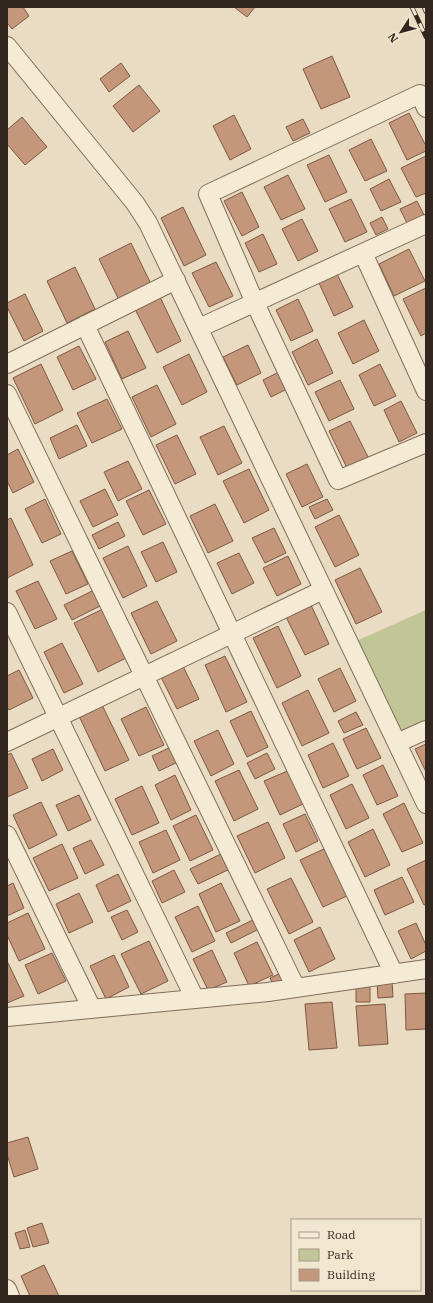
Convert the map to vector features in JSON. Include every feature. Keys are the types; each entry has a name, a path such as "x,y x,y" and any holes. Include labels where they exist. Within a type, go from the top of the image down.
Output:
{"street":[{"path":"7,46 135,203 148,223 426,804"},
{"path":"426,108 420,94 208,194 255,303 338,480 426,443"},
{"path":"199,328 426,224"},
{"path":"363,253 426,391"},
{"path":"7,364 176,280"},
{"path":"85,325 394,974"},
{"path":"7,394 296,988"},
{"path":"7,742 323,590"},
{"path":"7,612 195,999"},
{"path":"397,743 426,730"},
{"path":"7,835 92,1010"},
{"path":"7,1017 92,1010 296,988 426,969"},
{"path":"7,1289 10,1296"}],"green space":[{"path":"426,610 426,724 400,736 354,642"}],"building":[{"path":"7,7 23,7 29,16 12,29 7,23"},
{"path":"234,7 255,7 247,17"},
{"path":"332,56 350,97 321,109 303,69"},
{"path":"121,63 130,76 109,92 100,79"},
{"path":"139,85 160,111 133,132 113,106"},
{"path":"409,113 426,146 426,151 407,160 389,123"},
{"path":"234,115 251,149 230,160 213,126"},
{"path":"22,117 47,147 25,165 7,144 7,130"},
{"path":"303,119 310,133 293,141 286,127"},
{"path":"371,139 387,171 365,181 349,150"},
{"path":"329,155 347,192 325,202 307,165"},
{"path":"426,156 426,193 416,197 401,168"},
{"path":"288,175 305,209 281,220 264,187"},
{"path":"389,179 401,202 381,211 370,189"},
{"path":"242,192 259,227 242,236 224,201"},
{"path":"351,199 367,232 345,242 329,209"},
{"path":"417,201 424,215 407,223 400,209"},
{"path":"183,207 206,255 184,266 161,218"},
{"path":"382,217 388,229 376,235 370,223"},
{"path":"302,219 318,251 298,261 282,229"},
{"path":"263,234 277,264 259,272 245,243"},
{"path":"131,243 151,284 119,300 99,259"},
{"path":"409,249 425,281 394,296 379,264"},
{"path":"216,262 233,296 209,307 192,273"},
{"path":"75,267 95,309 67,323 47,281"},
{"path":"337,274 353,307 334,316 319,283"},
{"path":"426,288 426,333 421,336 403,299"},
{"path":"25,294 43,331 24,341 7,307 7,303"},
{"path":"160,297 181,341 157,353 135,309"},
{"path":"298,299 313,331 291,341 276,310"},
{"path":"364,320 379,351 353,364 338,333"},
{"path":"128,331 146,368 122,379 105,342"},
{"path":"317,339 333,373 308,385 292,352"},
{"path":"248,345 261,373 237,385 223,357"},
{"path":"79,346 96,379 73,390 57,357"},
{"path":"189,354 207,392 182,405 163,367"},
{"path":"41,364 63,410 35,424 13,378"},
{"path":"380,364 396,396 374,406 359,375"},
{"path":"279,372 287,389 271,397 263,380"},
{"path":"340,380 354,409 329,421 315,392"},
{"path":"157,385 176,424 151,437 132,397"},
{"path":"107,399 122,429 92,443 77,413"},
{"path":"401,401 417,433 399,442 384,410"},
{"path":"350,421 369,459 348,470 329,431"},
{"path":"77,425 87,446 59,459 50,438"},
{"path":"224,426 242,463 218,475 200,437"},
{"path":"177,435 196,474 175,484 156,445"},
{"path":"18,449 34,482 13,493 7,481 7,455"},
{"path":"128,461 142,489 118,501 104,472"},
{"path":"307,464 323,497 302,507 286,474"},
{"path":"249,469 269,510 244,523 223,481"},
{"path":"105,489 118,515 93,527 80,501"},
{"path":"149,490 166,524 143,535 126,501"},
{"path":"45,499 61,534 42,543 25,509"},
{"path":"327,499 333,510 315,519 309,507"},
{"path":"215,504 233,541 208,553 190,516"},
{"path":"339,515 359,555 335,567 315,527"},
{"path":"11,518 33,565 7,578 7,520"},
{"path":"118,522 125,536 99,549 92,535"},
{"path":"274,528 286,553 265,563 252,538"},
{"path":"163,542 177,572 156,582 141,552"},
{"path":"128,546 147,586 123,598 103,558"},
{"path":"72,551 88,584 66,594 50,561"},
{"path":"239,553 254,583 232,594 217,563"},
{"path":"288,556 301,584 277,596 263,568"},
{"path":"360,568 382,612 356,624 335,580"},
{"path":"38,581 57,619 35,629 16,591"},
{"path":"94,590 102,605 72,620 64,605"},
{"path":"157,601 177,641 151,654 131,613"},
{"path":"311,605 329,644 305,655 286,617"},
{"path":"103,609 126,658 98,672 74,623"},
{"path":"278,626 301,676 277,688 253,638"},
{"path":"62,643 83,684 64,693 44,652"},
{"path":"225,656 247,702 226,712 205,665"},
{"path":"183,666 199,699 177,709 161,677"},
{"path":"340,668 356,701 334,712 318,679"},
{"path":"19,670 33,698 9,710 7,707 7,676"},
{"path":"308,690 329,733 302,746 282,703"},
{"path":"102,705 129,760 105,771 79,716"},
{"path":"146,707 164,745 139,756 121,719"},
{"path":"251,711 268,747 247,757 230,721"},
{"path":"356,712 363,725 344,733 338,721"},
{"path":"366,728 381,758 357,769 343,739"},
{"path":"218,730 234,764 211,776 194,741"},
{"path":"333,743 349,776 323,788 308,755"},
{"path":"426,744 426,772 415,749"},
{"path":"173,746 180,761 159,771 152,756"},
{"path":"53,749 63,770 42,781 32,759"},
{"path":"11,753 28,788 7,797 7,755"},
{"path":"267,753 275,769 255,779 247,763"},
{"path":"383,765 398,796 377,805 363,775"},
{"path":"292,769 307,802 280,815 264,781"},
{"path":"239,770 258,809 234,821 215,781"},
{"path":"175,775 191,810 171,820 155,785"},
{"path":"352,784 369,818 346,829 330,795"},
{"path":"142,786 159,823 132,835 115,799"},
{"path":"79,795 91,820 68,831 56,805"},
{"path":"41,802 57,835 29,849 13,815"},
{"path":"404,803 423,843 402,852 383,814"},
{"path":"305,814 318,841 296,852 283,824"},
{"path":"196,815 213,850 190,861 173,826"},
{"path":"268,822 285,858 255,873 237,836"},
{"path":"373,829 390,865 365,877 348,842"},
{"path":"166,830 180,860 153,873 139,842"},
{"path":"91,840 104,865 85,874 73,848"},
{"path":"62,844 78,878 49,891 33,858"},
{"path":"324,849 347,896 323,907 300,860"},
{"path":"225,852 232,868 198,884 190,869"},
{"path":"426,860 426,904 424,905 407,869"},
{"path":"174,870 185,892 162,903 152,881"},
{"path":"118,874 131,901 108,912 96,885"},
{"path":"402,877 414,902 385,915 374,890"},
{"path":"291,878 313,922 289,934 267,889"},
{"path":"13,883 24,908 7,916 7,886"},
{"path":"221,883 240,921 216,932 199,894"},
{"path":"79,893 93,922 69,933 56,904"},
{"path":"198,906 215,941 192,952 175,917"},
{"path":"127,910 138,932 122,940 111,917"},
{"path":"28,913 45,949 19,961 7,935 7,923"},
{"path":"259,917 263,927 231,943 226,933"},
{"path":"416,923 426,945 426,951 411,959 398,931"},
{"path":"320,927 335,959 309,972 294,940"},
{"path":"149,941 168,981 141,994 121,954"},
{"path":"257,942 273,975 249,986 234,953"},
{"path":"212,950 227,982 208,990 193,959"},
{"path":"52,953 66,981 38,994 25,965"},
{"path":"114,955 129,987 106,999 90,966"},
{"path":"7,961 24,996 7,1003"},
{"path":"283,972 287,981 274,987 270,978"},
{"path":"392,981 393,997 378,998 377,982"},
{"path":"356,984 370,985 370,1002 356,1002"},
{"path":"426,993 426,1029 406,1030 405,994"},
{"path":"332,1002 337,1048 309,1050 305,1004"},
{"path":"385,1004 388,1044 359,1046 356,1006"},
{"path":"28,1137 38,1169 14,1177 7,1154 7,1143"},
{"path":"42,1223 49,1243 33,1247 27,1228"},
{"path":"25,1230 30,1247 20,1249 15,1233"},
{"path":"44,1265 59,1296 30,1296 21,1276"}],"railway":[{"path":"412,7 426,37"},
{"path":"424,7 426,12"}]}
